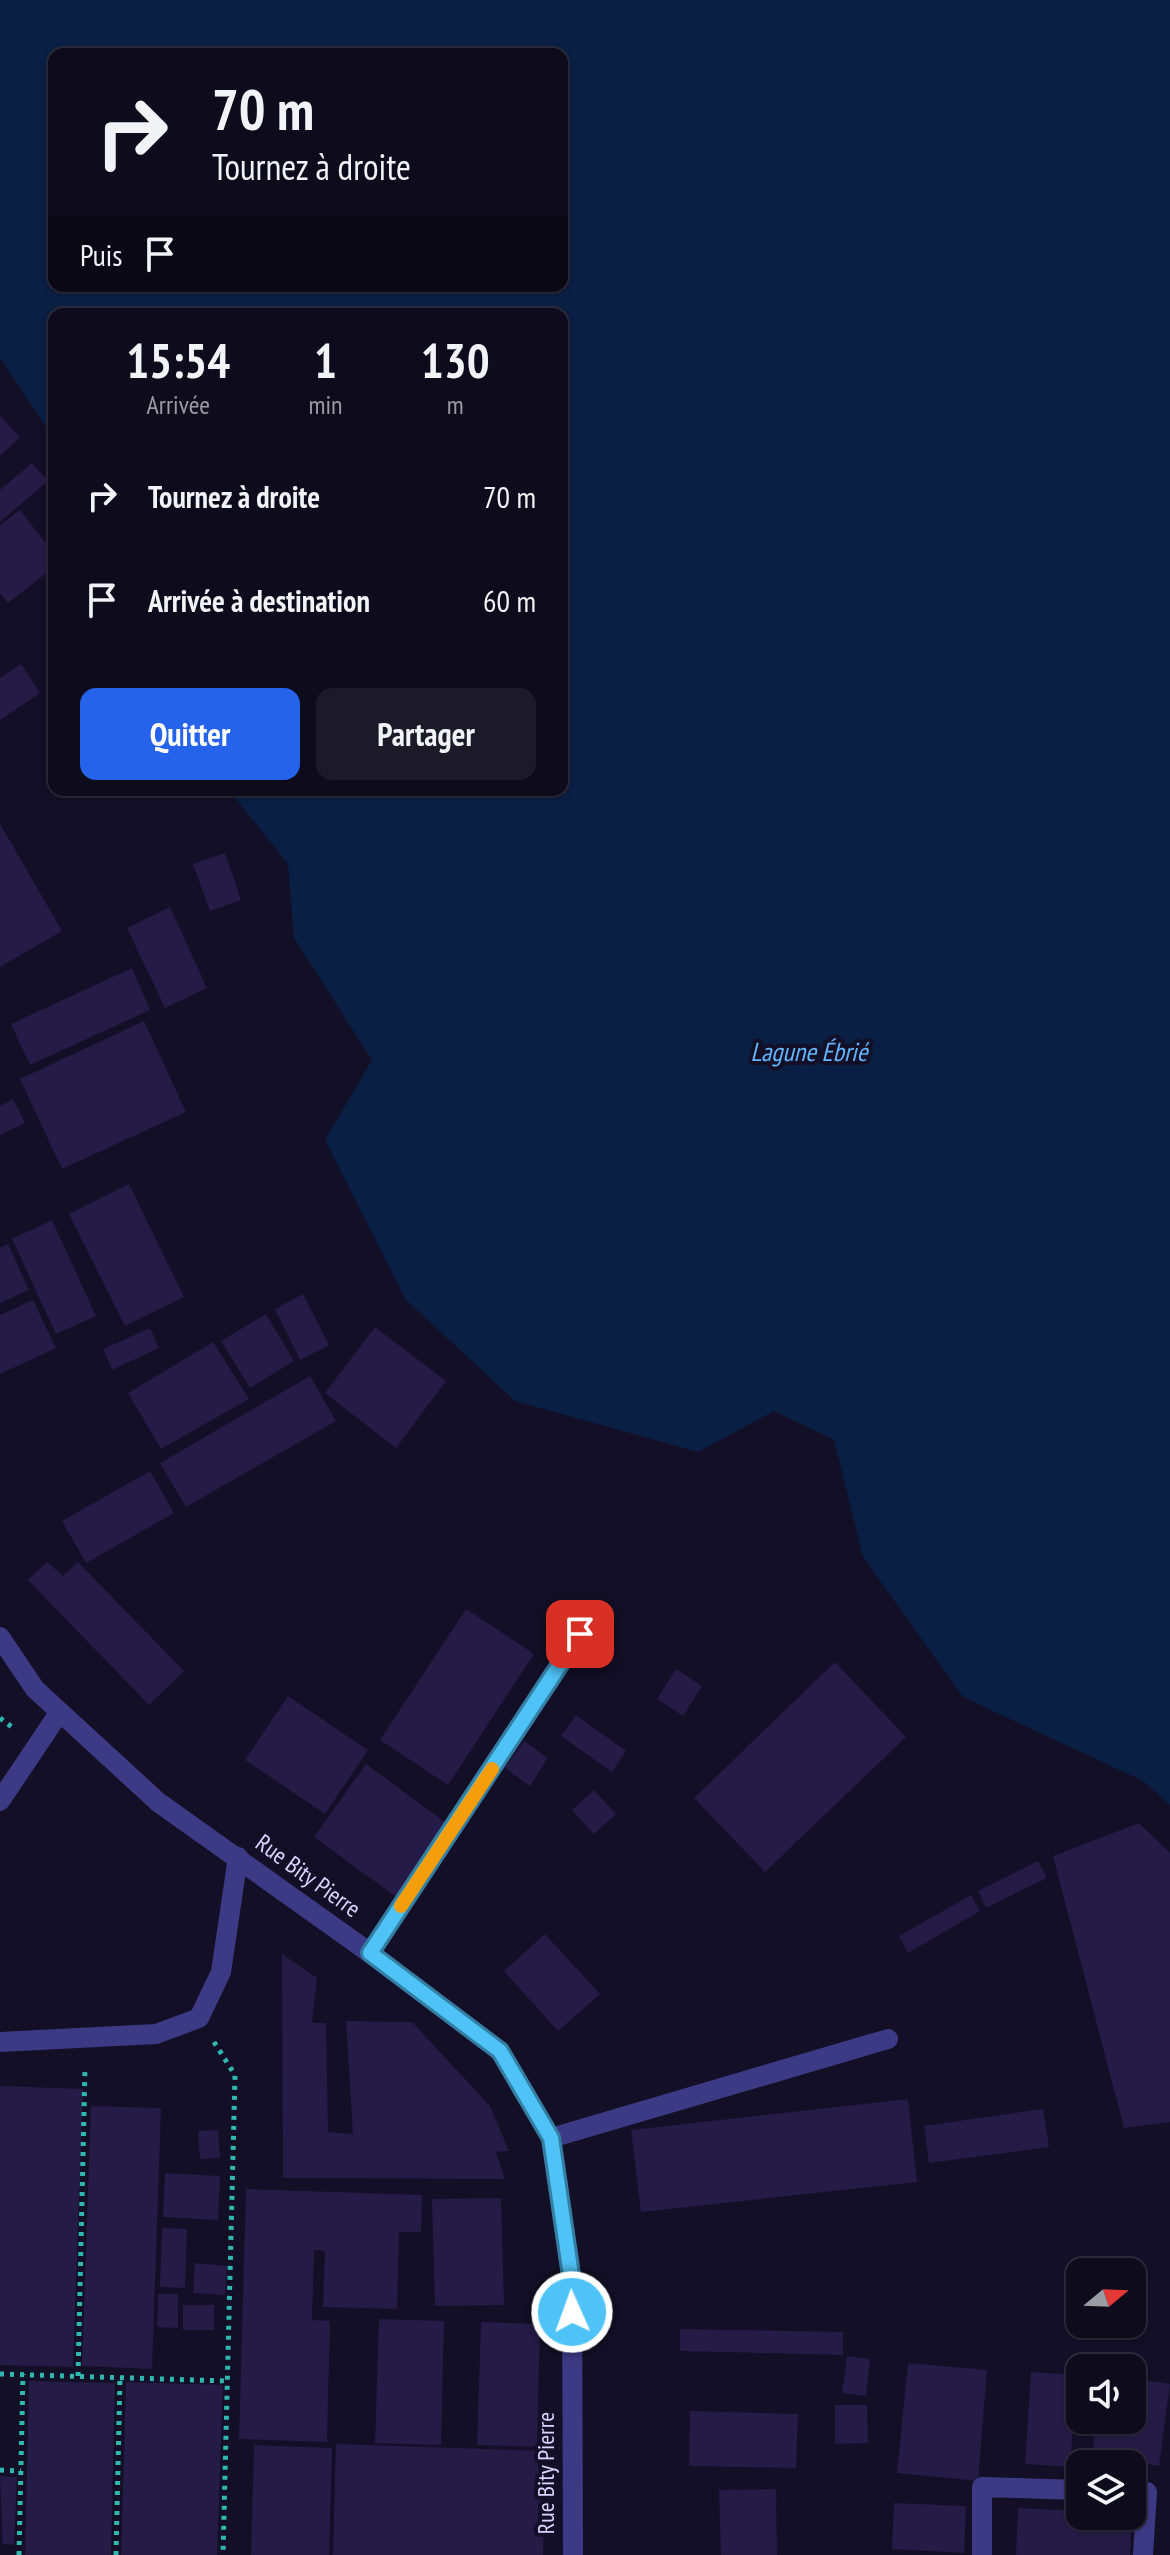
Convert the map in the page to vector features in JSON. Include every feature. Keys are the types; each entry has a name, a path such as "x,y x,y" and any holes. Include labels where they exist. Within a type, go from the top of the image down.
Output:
{"street":[{"path":"370,1953 580,1634"},
{"name":"Rue Bity Pierre","path":"0,1637 35,1689 158,1802 370,1953 500,2051 551,2138 572,2282 573,2555"},
{"path":"0,1801 59,1713"},
{"path":"0,2042 156,2034 199,2018 221,1972 238,1857"},
{"path":"551,2138 888,2039"},
{"path":"982,2555 982,2487 1066,2490"},
{"path":"1143,2555 1145,2530"}],"path":[{"path":"199,2018 235,2075 223,2555"},
{"path":"78,2376 86,2038"},
{"path":"0,2374 228,2381"},
{"path":"19,2555 23,2374"},
{"path":"116,2555 120,2377"},
{"path":"0,2470 21,2471"}],"water":[{"name":"Lagune Ébrié","path":"0,0 1170,0 1170,1805 1143,1781 963,1697 863,1557 834,1440 774,1411 698,1452 515,1401 406,1300 325,1140 372,1060 294,938 288,864 234,796 568,796 568,308 48,308 48,430 0,358"}],"building":[{"path":"0,416 20,437 0,456"},
{"path":"32,463 48,481 0,522 0,490"},
{"path":"20,510 48,546 48,572 8,603 0,593 0,525"},
{"path":"21,664 40,693 0,720 0,678"},
{"path":"0,824 62,931 0,967"},
{"path":"225,853 241,900 210,911 193,864"},
{"path":"170,907 207,988 165,1008 127,928"},
{"path":"132,968 150,1010 30,1065 11,1024"},
{"path":"144,1021 186,1112 62,1169 20,1079"},
{"path":"13,1099 25,1123 0,1135 0,1106"},
{"path":"129,1184 184,1297 125,1326 69,1214"},
{"path":"52,1220 96,1316 56,1334 12,1239"},
{"path":"8,1244 29,1290 0,1303 0,1248"},
{"path":"303,1294 329,1345 300,1360 275,1309"},
{"path":"33,1300 56,1348 0,1374 0,1315"},
{"path":"266,1314 294,1361 250,1388 221,1341"},
{"path":"375,1327 446,1381 396,1448 325,1393"},
{"path":"150,1328 159,1348 112,1370 103,1349"},
{"path":"213,1342 249,1399 161,1449 128,1393"},
{"path":"310,1376 336,1421 186,1507 160,1463"},
{"path":"150,1471 174,1513 86,1563 62,1521"},
{"path":"47,1562 63,1576 78,1562 184,1671 149,1705 28,1580"},
{"path":"466,1609 534,1654 448,1785 380,1740"},
{"path":"835,1662 906,1737 765,1872 694,1798"},
{"path":"676,1669 702,1686 683,1716 657,1699"},
{"path":"288,1696 368,1750 325,1814 245,1760"},
{"path":"576,1715 626,1751 612,1772 561,1736"},
{"path":"524,1741 548,1758 530,1786 505,1768"},
{"path":"366,1764 450,1826 399,1899 314,1837"},
{"path":"594,1790 616,1814 594,1834 572,1810"},
{"path":"1139,1823 1170,1853 1170,2122 1124,2128 1053,1856"},
{"path":"1038,1861 1047,1878 986,1908 978,1891"},
{"path":"971,1895 980,1911 908,1953 899,1936"},
{"path":"545,1934 600,1994 558,2031 504,1971"},
{"path":"282,1954 317,1978 312,2023 326,2023 328,2132 353,2134 346,2021 412,2022 490,2106 509,2151 496,2152 505,2179 283,2178"},
{"path":"0,2086 83,2089 73,2367 0,2365"},
{"path":"908,2099 917,2182 641,2212 631,2130"},
{"path":"91,2106 161,2108 152,2369 82,2366"},
{"path":"1043,2109 1049,2147 929,2163 924,2126"},
{"path":"218,2130 220,2158 200,2159 198,2131"},
{"path":"165,2173 220,2176 218,2220 163,2217"},
{"path":"246,2189 422,2195 421,2232 399,2232 397,2309 323,2307 325,2251 314,2250 312,2320 330,2321 327,2442 239,2439"},
{"path":"501,2198 504,2305 435,2306 432,2199"},
{"path":"162,2228 187,2229 185,2288 160,2287"},
{"path":"195,2263 227,2266 225,2295 193,2293"},
{"path":"158,2294 178,2294 178,2328 157,2327"},
{"path":"183,2305 214,2305 214,2330 183,2330"},
{"path":"379,2319 444,2321 441,2445 375,2443"},
{"path":"481,2322 540,2324 537,2447 477,2445"},
{"path":"680,2329 843,2332 843,2355 680,2351"},
{"path":"847,2356 870,2359 866,2396 842,2393"},
{"path":"908,2363 987,2370 978,2481 897,2473"},
{"path":"1031,2372 1066,2374 1066,2434 1073,2434 1071,2450 1066,2450 1066,2467 1025,2464"},
{"path":"1146,2380 1170,2384 1159,2466 1146,2464 1146,2450 1093,2450 1095,2434 1146,2434"},
{"path":"29,2381 115,2383 111,2555 25,2555"},
{"path":"126,2382 223,2385 217,2555 121,2555"},
{"path":"835,2405 867,2405 868,2443 835,2444"},
{"path":"690,2411 798,2414 796,2468 689,2466"},
{"path":"336,2444 546,2451 543,2555 333,2555"},
{"path":"254,2445 332,2448 329,2555 251,2555"},
{"path":"0,2476 17,2477 14,2545 3,2544 3,2553"},
{"path":"776,2489 777,2555 721,2555 719,2490"},
{"path":"894,2503 966,2506 964,2553 892,2549"},
{"path":"1018,2508 1066,2510 1066,2530 1131,2530 1130,2555 1016,2555"}],"slow traffic":[{"path":"401,1906 492,1769"}],"route":[{"path":"572,2312 572,2282 551,2138 500,2051 370,1953 580,1634"}]}
